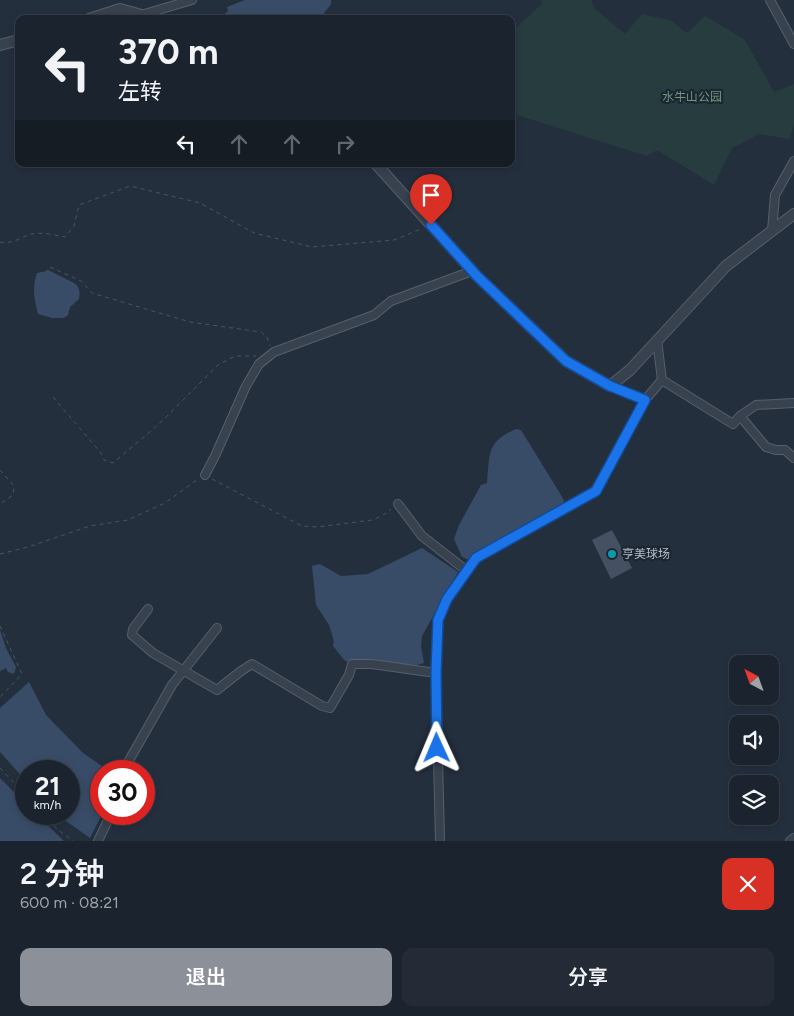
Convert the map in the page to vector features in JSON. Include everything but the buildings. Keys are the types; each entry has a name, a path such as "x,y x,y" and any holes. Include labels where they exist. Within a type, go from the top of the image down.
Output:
{"street":[{"path":"101,15 120,9 141,15 192,0"},
{"path":"770,0 794,44"},
{"path":"0,46 15,41"},
{"path":"772,231 775,194 794,161"},
{"path":"379,167 472,271 566,361 610,386 645,400"},
{"path":"610,386 630,370 726,266 794,214"},
{"path":"205,475 246,386 259,364 272,354 374,315 391,301 472,271"},
{"path":"440,841 436,673 438,620 447,599 476,558 596,491 645,400 662,380 657,340"},
{"path":"662,380 733,424 740,416 756,405 794,403"},
{"path":"740,416 766,447 786,450 794,458"},
{"path":"398,504 422,536 467,571"},
{"path":"148,610 133,629 132,634 153,653 217,690 241,670 252,664 322,706 330,708 349,675 352,664 372,664 436,673"},
{"path":"129,760 172,685 217,628"},
{"path":"98,841 106,825"},
{"path":"790,841 794,838"}],"path":[{"path":"0,242 7,244 32,234 50,234 65,237 74,226 79,205 130,186 200,203 254,233 312,247 394,240 431,225"},
{"path":"50,267 82,281 92,293 190,322 261,332 266,337 272,354 235,356 218,365 158,425 113,463 104,460 101,453 53,397"},
{"path":"0,470 14,486 13,495 0,504"},
{"path":"0,554 28,547 90,526 128,520 165,503 205,475 302,526 317,527 372,520 382,516 398,504"},
{"path":"0,626 22,674 0,697"},
{"path":"0,768 15,784"},
{"path":"53,825 73,841"}],"green space":[{"name":"水牛山公园","path":"541,0 591,0 595,9 625,34 642,14 670,20 687,33 705,16 745,40 774,92 794,84 794,124 790,139 759,134 732,148 714,185 657,150 647,156 517,115 515,108 515,28 542,4"}],"water":[{"path":"245,0 331,0 331,4 323,15 223,15 228,11 227,7"},
{"path":"46,269 74,283 78,288 79,299 70,307 68,315 64,318 52,318 38,314 34,283 37,273 47,271"},
{"path":"516,429 521,430 564,500 563,507 512,533 472,558 467,559 462,557 454,539 459,525 481,485 487,483 491,450 494,444 506,434"},
{"path":"422,548 458,572 422,636 421,647 424,663 417,665 345,661 333,646 334,641 329,625 316,605 312,566 320,564 341,576 368,574"},
{"path":"0,630 6,648 16,667 14,674 8,672 6,668 0,671"},
{"path":"29,682 46,715 83,753 93,760 90,760 90,825 96,825 90,838 72,825 80,825 80,760 15,760 15,769 0,752 0,708"},
{"path":"0,778 15,793 15,825 47,825 64,841 0,841"}],"place":[{"name":"亨美球场","path":"612,554"}],"route":[{"path":"431,225 477,276 566,361 610,386 645,400 596,491 476,558 447,599 438,620 436,673 437,748"}]}
